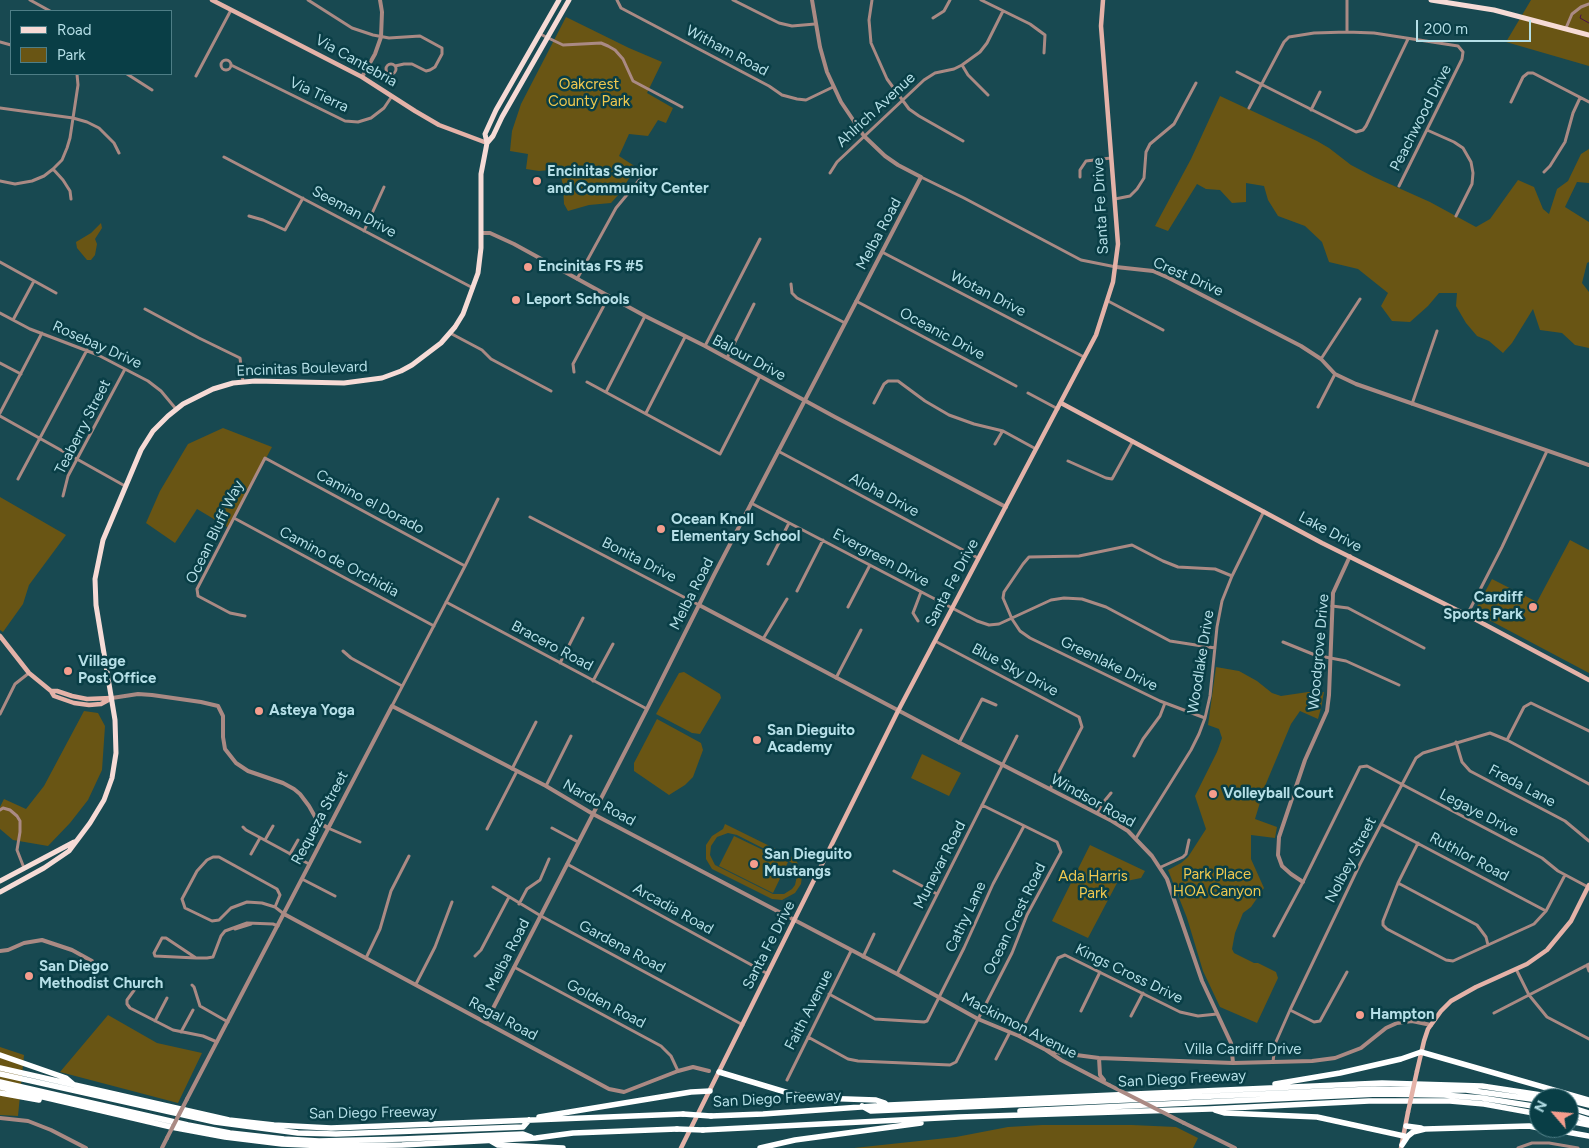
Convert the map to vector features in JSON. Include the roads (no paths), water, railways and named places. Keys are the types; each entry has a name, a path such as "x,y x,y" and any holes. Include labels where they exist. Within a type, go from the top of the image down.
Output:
{"highway":[{"path":"1250,1088 1340,1073 1401,1059 1421,1052 1589,1100"},
{"path":"0,1055 66,1078 75,1085"},
{"name":"San Diego Freeway","path":"0,1068 229,1120 331,1128 683,1114 711,1116 763,1114 862,1106 1382,1083 1482,1086 1529,1093"},
{"path":"719,1072 792,1094 818,1098 876,1100 890,1105"},
{"path":"0,1074 215,1122 298,1133 336,1134 523,1127 529,1120"},
{"path":"0,1082 188,1126 284,1140 393,1140 523,1134 536,1138"},
{"name":"San Diego Freeway","path":"0,1087 224,1137 282,1144 372,1146 676,1129 703,1130 959,1117 1210,1109 1369,1101 1412,1100 1484,1104 1529,1112"},
{"path":"862,1106 871,1111 1413,1088 1466,1090 1529,1099"},
{"path":"515,1121 691,1092 710,1091"},
{"path":"0,1093 117,1114"},
{"path":"864,1122 871,1118 1167,1106 1378,1094 1444,1095 1482,1098 1529,1105"},
{"path":"1210,1109 1225,1113 1317,1117 1404,1136"},
{"path":"760,1148 795,1140 959,1117"},
{"path":"1406,1126 1425,1129 1529,1126"},
{"path":"1402,1147 1408,1136 1413,1132 1425,1129"},
{"path":"489,1140 498,1145 563,1148"}],"main road":[{"name":"Via Cantebria","path":"212,0 362,77 439,125 487,143"},
{"name":"Encinitas Boulevard","path":"0,892 57,860 69,850 90,824 104,800 112,778 117,747 112,698 96,606 95,579 103,540 141,450 153,431 176,409 213,388 255,380 344,383 382,378 401,371 424,358 441,344 463,314 478,273 481,233 481,174 487,143 485,134 559,0"},
{"name":"Encinitas Boulevard","path":"487,143 493,136 569,0"},
{"name":"Santa Fe Drive","path":"681,1148 898,711 1096,335 1108,301 1116,267 1118,236 1101,26 1103,0"},
{"path":"1431,0 1494,10 1589,35"},
{"name":"Lake Drive","path":"1061,403 1589,680"},
{"path":"0,636 29,673 51,691 87,699 112,698"},
{"name":"Encinitas Boulevard","path":"0,881 74,842"},
{"path":"1402,1147 1424,1041 1431,1025 1441,1011 1450,1001 1538,958 1556,942 1571,921 1589,886"}],"street":[{"path":"30,0 48,10"},
{"path":"308,0 352,28 381,37 420,36 442,48 442,54 435,67 430,70 426,71 412,64 395,66"},
{"path":"362,77 376,54 381,37 382,12 380,0"},
{"name":"Witham Road","path":"617,0 621,8 782,94 797,100 806,100 833,87"},
{"path":"736,0 779,23 792,26 815,24"},
{"name":"Crest Drive","path":"812,0 824,64 833,87 848,114 864,136 885,156 898,165 1081,260 1116,267 1153,271 1242,314 1301,346 1321,359 1335,374 1356,384 1589,464"},
{"path":"872,0 869,20 871,43 882,72 902,100 919,116 963,141"},
{"path":"933,18 944,11 950,0"},
{"path":"981,0 1030,24 1045,35 1044,53"},
{"path":"1347,0 1347,32"},
{"path":"1566,28 1572,14 1589,4"},
{"path":"196,76 231,10"},
{"name":"Ahlrich Avenue","path":"830,173 837,162 924,80 934,73 954,69 974,58 987,43 1003,11"},
{"path":"1237,72 1262,84 1352,131 1363,130 1408,39 1374,33 1347,32 1314,33 1288,38 1262,84 1249,108"},
{"path":"540,34 563,45 601,43 608,46 615,50 623,59 633,81 682,107"},
{"name":"Peachwood Drive","path":"1399,186 1462,59 1463,52 1458,46 1408,39"},
{"path":"962,65 968,75 988,95"},
{"name":"Via Tierra","path":"231,66 345,121 358,122 371,118 384,108 392,96"},
{"path":"1511,102 1523,76 1533,73 1589,102"},
{"path":"0,182 15,184 32,181 53,170 62,160 68,148 77,75"},
{"path":"128,75 152,90"},
{"path":"1115,199 1130,196 1137,189 1144,178 1146,152 1150,144 1174,124 1196,83"},
{"path":"1311,110 1320,92"},
{"path":"1544,172 1550,166 1564,142 1580,98"},
{"path":"0,108 73,118 87,122 99,128 114,143 119,153"},
{"path":"1427,130 1454,142 1462,148 1471,162 1473,172 1472,184 1456,216"},
{"name":"Seeman Drive","path":"224,156 474,288"},
{"path":"1080,176 1080,170 1086,161 1111,158"},
{"path":"53,170 70,191 71,199"},
{"name":"Melba Road","path":"486,1022 751,503 921,177"},
{"path":"577,279 616,208 640,180"},
{"path":"364,230 384,187"},
{"path":"249,216 264,220 285,230 303,198"},
{"name":"Balour Drive","path":"481,233 490,233 514,244 804,401 1006,507"},
{"path":"705,346 760,239"},
{"name":"Wotan Drive","path":"882,252 1084,357"},
{"path":"0,262 56,293"},
{"path":"13,320 34,282"},
{"path":"792,284 792,293 797,298 845,323"},
{"path":"574,372 572,364 609,296"},
{"path":"1321,359 1360,299"},
{"name":"Oceanic Drive","path":"856,301 1016,386"},
{"path":"1108,301 1163,330"},
{"path":"727,358 754,304"},
{"path":"145,309 240,358 243,382"},
{"name":"Rosebay Drive","path":"0,313 42,333 86,350 150,382 161,391 176,409"},
{"path":"606,392 645,316"},
{"path":"1412,404 1437,331"},
{"path":"42,333 0,414 39,439 78,458 125,486"},
{"path":"450,333 482,350 491,359 551,391"},
{"path":"646,413 685,337"},
{"path":"18,479 86,350"},
{"path":"0,363 20,374"},
{"name":"Teaberry Street","path":"63,496 68,476 125,369"},
{"path":"1318,407 1335,374"},
{"path":"587,382 720,454 760,376"},
{"path":"874,403 884,384 894,380 949,415 1002,431 1037,449"},
{"path":"1028,393 1058,409"},
{"path":"996,444 1002,431"},
{"path":"1068,461 1112,479 1133,442"},
{"name":"Aloha Drive","path":"778,451 979,558"},
{"path":"1467,615 1519,512 1547,451"},
{"name":"Ocean Bluff Way","path":"245,616 230,614 198,596 197,589 265,458"},
{"name":"Camino el Dorado","path":"265,458 465,566"},
{"name":"Requeza Street","path":"162,1148 434,626 498,499"},
{"name":"Evergreen Drive","path":"751,503 977,622 988,625 999,624 1051,600 1064,598 1082,600 1106,607 1170,641 1215,648"},
{"name":"Woodlake Drive","path":"1136,838 1191,750 1205,718 1210,696 1220,610 1232,576 1264,511"},
{"name":"Bonita Drive","path":"530,517 898,711"},
{"name":"Camino de Orchidia","path":"234,518 434,626"},
{"path":"768,564 789,522"},
{"path":"797,591 823,540"},
{"path":"1012,619 1003,600 1004,592 1027,558 1034,556 1079,556 1132,545 1178,567 1215,570 1232,576"},
{"name":"Woodgrove Drive","path":"1303,882 1290,874 1282,866 1277,848 1305,760 1327,711 1330,695 1333,592 1350,556"},
{"path":"848,608 870,565"},
{"path":"918,621 913,612 921,592"},
{"path":"763,639 787,599"},
{"name":"Bracero Road","path":"446,602 647,709"},
{"path":"1332,606 1348,608 1424,648"},
{"path":"560,663 583,618"},
{"name":"Greenlake Drive","path":"1012,619 1020,631 1030,638 1165,703 1205,718"},
{"path":"836,678 861,630"},
{"name":"Blue Sky Drive","path":"935,641 1076,715 1081,721 1082,726 1050,789"},
{"path":"1283,642 1315,655 1346,661 1399,685"},
{"path":"594,681 613,644"},
{"path":"343,651 351,658 402,686"},
{"path":"0,714 15,684 29,673"},
{"path":"112,698 138,694 152,695 218,706 223,716 225,749 236,763 248,771 283,783 294,789 309,806 318,822 360,842"},
{"path":"959,743 982,699 996,705"},
{"path":"1134,756 1143,739 1160,716 1165,703"},
{"path":"1507,740 1524,707 1530,703 1589,732"},
{"name":"Nardo Road","path":"392,706 546,786 593,814 795,920"},
{"name":"Windsor Road","path":"898,711 1097,813 1128,831 1136,838 1161,868 1174,896 1202,981 1231,1043 1234,1063"},
{"path":"487,829 536,722"},
{"name":"Nolbey Street","path":"1273,1062 1275,1044 1290,1010 1360,864 1416,758 1423,753 1490,733 1507,740 1589,784"},
{"path":"546,786 571,736"},
{"name":"Munevar Road","path":"897,974 1017,736"},
{"name":"Freda Lane","path":"1456,742 1462,762 1470,771 1565,821 1589,841"},
{"name":"Legaye Drive","path":"1303,882 1358,770 1360,767 1367,766 1542,858 1565,875 1589,886"},
{"path":"1097,813 1111,793"},
{"path":"982,805 1024,826"},
{"path":"0,810 3,808 10,810 20,821 17,850 24,868"},
{"name":"Ruthlor Road","path":"1381,824 1546,911"},
{"path":"243,826 246,830 309,864"},
{"path":"264,840 272,826"},
{"name":"Ocean Crest Road","path":"808,1037 848,1059 858,1061 950,1065 958,1060 1012,952 1027,916 1060,854 1057,842 1024,826"},
{"name":"Cathy Lane","path":"829,994 875,1019 924,1022 930,1017 993,884 1024,826"},
{"path":"552,828 578,842"},
{"path":"252,854 260,838"},
{"path":"290,854 298,840"},
{"path":"1161,868 1183,857 1186,854 1189,840"},
{"path":"1418,843 1398,883 1383,925 1390,931 1446,960 1453,960 1488,945 1525,929 1539,920 1546,911 1565,875"},
{"path":"366,958 380,929 391,891 409,856"},
{"path":"275,907 280,895 277,889 219,857 212,857 207,860 197,871 182,900 185,908 212,921 219,920 231,908 247,902 262,903 275,907 284,914"},
{"path":"519,904 527,889 540,880 549,859"},
{"name":"Arcadia Road","path":"567,864 768,974"},
{"path":"894,871 937,894"},
{"path":"302,879 335,896"},
{"path":"1274,936 1303,882"},
{"path":"1398,883 1477,925 1486,937 1488,945"},
{"name":"Gardena Road","path":"493,887 508,898 742,1025"},
{"path":"475,956 481,950 508,898"},
{"path":"416,984 435,947 452,902"},
{"name":"Regal Road","path":"284,914 616,1092 624,1092 693,1067 719,1072"},
{"name":"Mackinnon Avenue","path":"795,920 978,1019 1010,1031 1061,1060 1105,1081 1109,1085 1235,1148"},
{"path":"196,958 166,938 162,938 159,941 154,953 158,958 196,958 207,958 212,957 225,931 246,923 278,926"},
{"path":"863,957 874,934"},
{"path":"0,951 8,950 24,942 42,940 72,950 92,961"},
{"name":"Faith Avenue","path":"787,1080 851,951"},
{"name":"Kings Cross Drive","path":"1019,1036 1060,956 1065,955 1188,1015 1217,1014"},
{"path":"1494,1013 1588,965 1589,971"},
{"name":"Golden Road","path":"514,967 661,1046 671,1056 678,1071"},
{"path":"1516,968 1529,995 1547,1017 1589,1039"},
{"path":"1081,1011 1100,972"},
{"path":"1290,1010 1314,1022 1320,1021 1347,972"},
{"path":"192,985 200,1006 228,1022"},
{"path":"135,989 127,1000 130,1008 172,1030 203,1036 217,1042"},
{"path":"1131,1016 1143,993"},
{"path":"155,1021 167,998"},
{"path":"182,1032 193,1010"},
{"name":"Villa Cardiff Drive","path":"1046,1050 1099,1058 1234,1063 1312,1061 1335,1058 1361,1048 1386,1028 1397,1023 1412,1021 1431,1025"},
{"path":"996,1059 1010,1031"},
{"path":"1099,1058 1100,1075 1105,1081"},
{"path":"0,1118 28,1121 51,1130 86,1148"},
{"path":"1518,1148 1532,1143 1549,1143 1578,1148"}],"waterway":[{"path":"1581,15 1580,18 1589,23"}],"place":[{"name":"Encinitas Senior and Community Center","path":"537,181"},
{"name":"Encinitas FS #5","path":"528,267"},
{"name":"Leport Schools","path":"516,300"},
{"name":"Ocean Knoll Elementary School","path":"661,529"},
{"name":"Cardiff Sports Park","path":"1533,607"},
{"name":"Village Post Office","path":"68,671"},
{"name":"Asteya Yoga","path":"259,711"},
{"name":"San Dieguito Academy","path":"757,740"},
{"name":"Volleyball Court","path":"1213,794"},
{"name":"San Dieguito Mustangs","path":"754,864"},
{"name":"San Diego Methodist Church","path":"29,976"},
{"name":"Hampton","path":"1360,1015"}],"park label":[{"name":"Oakcrest County Park","path":"589,94"},
{"name":"Park Place HOA Canyon","path":"1217,884"},
{"name":"Ada Harris Park","path":"1093,886"}]}
